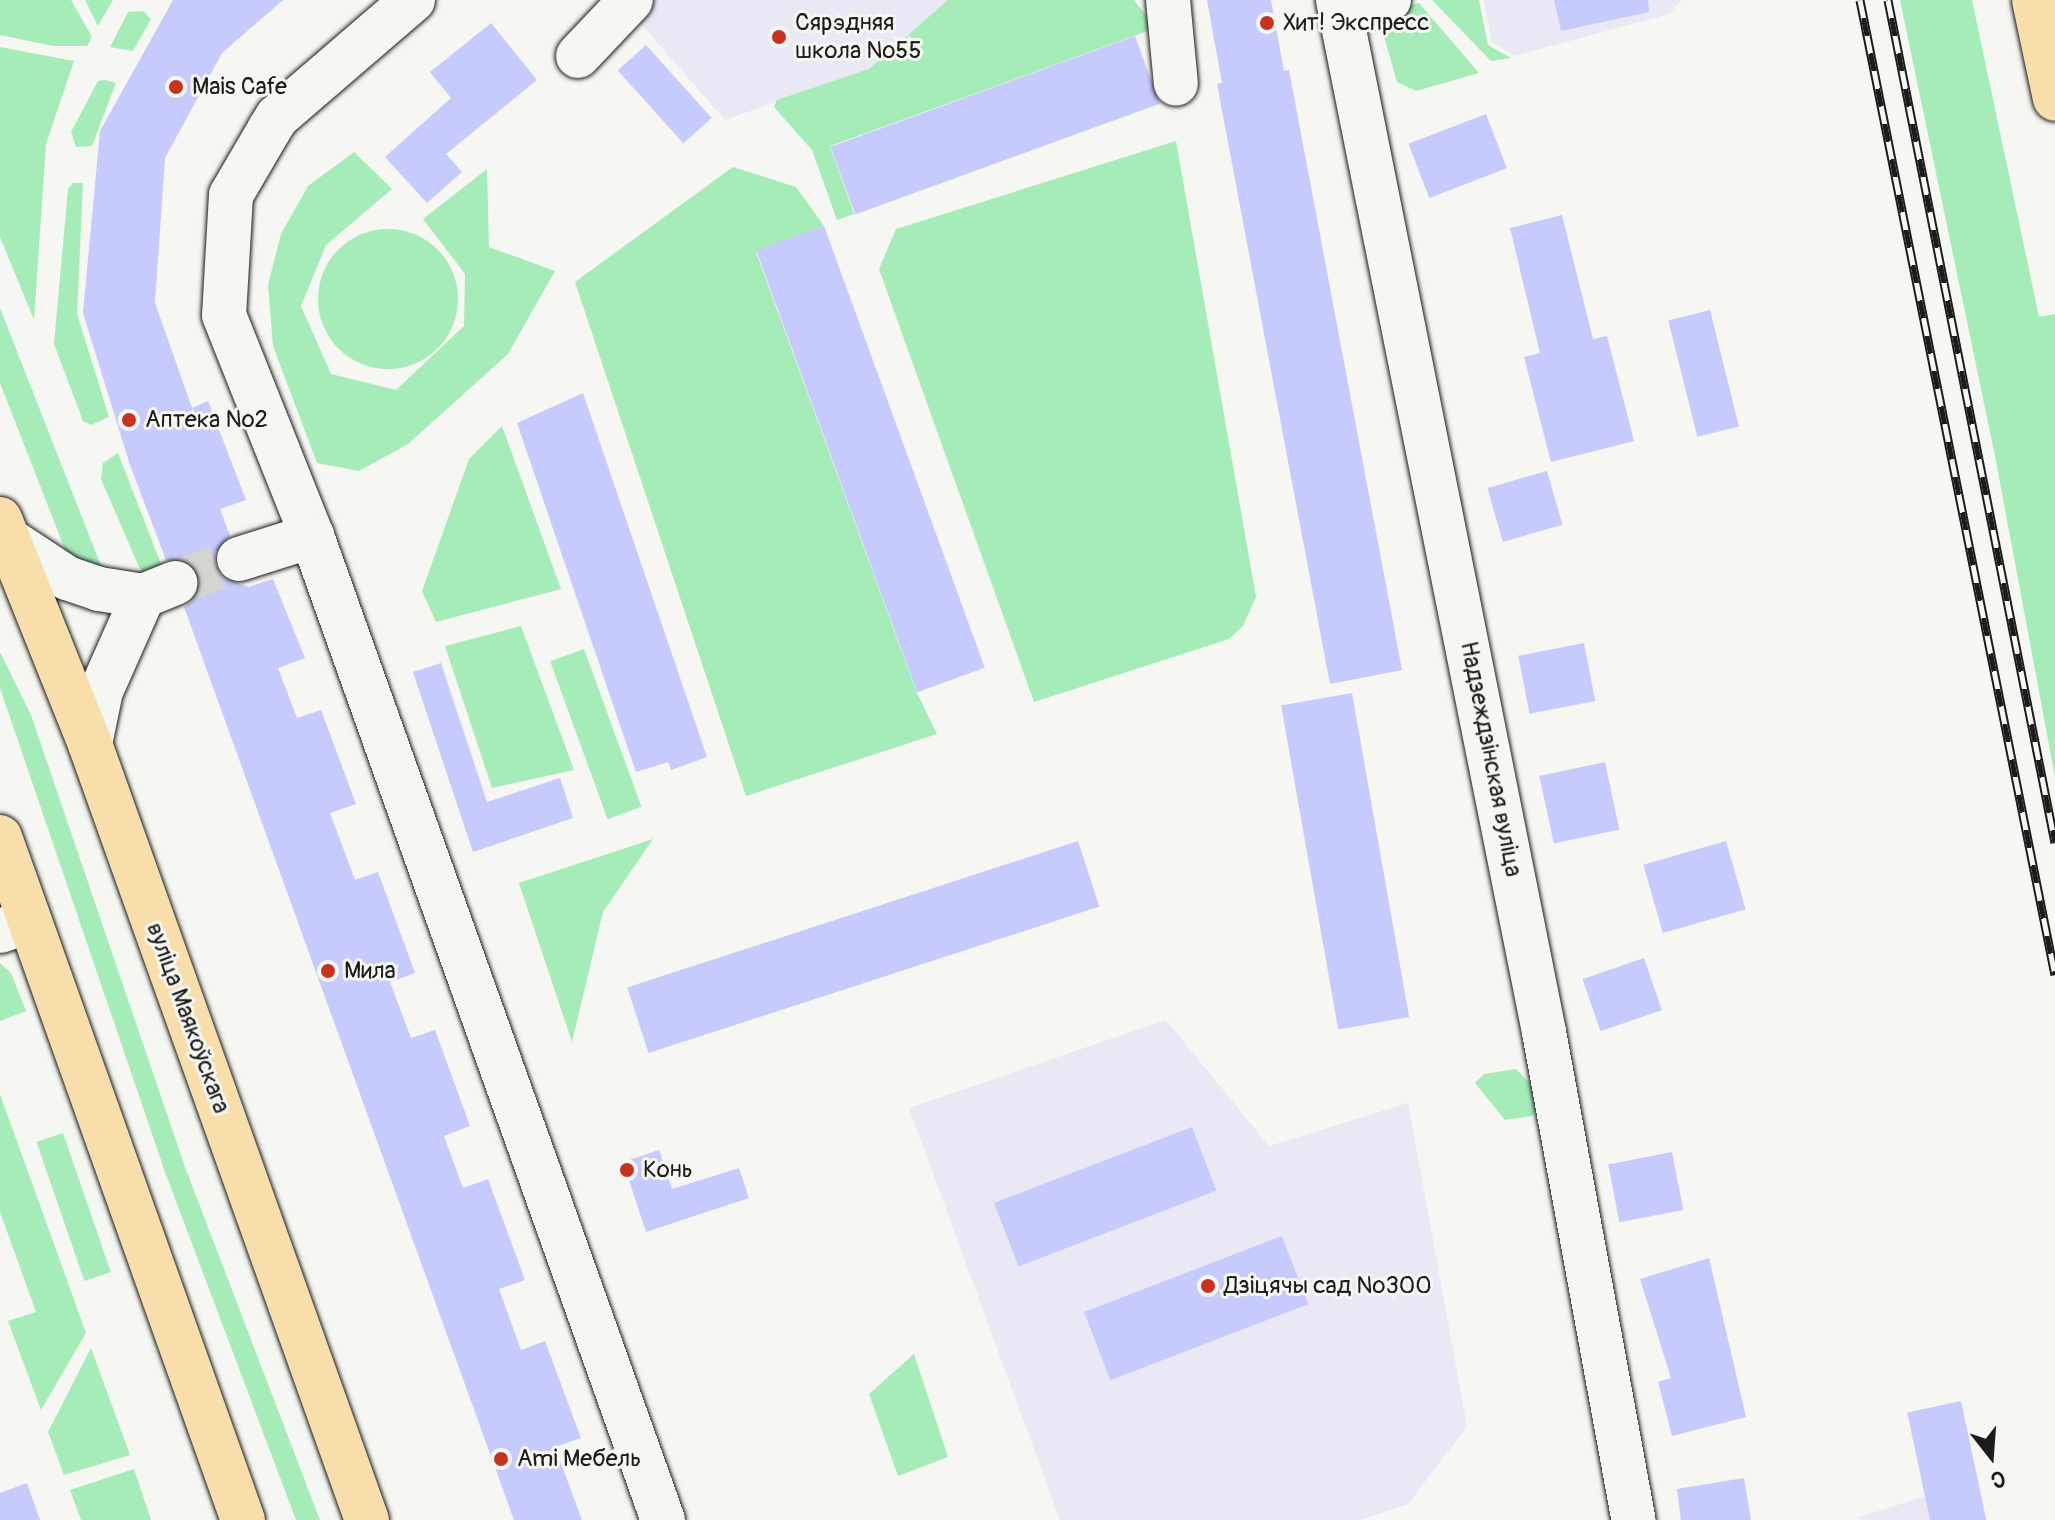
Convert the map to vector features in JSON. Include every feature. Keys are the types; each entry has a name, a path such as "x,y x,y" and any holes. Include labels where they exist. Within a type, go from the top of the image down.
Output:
{"main road":[{"path":"2034,0 2055,99"},
{"name":"вуліца Маякоўскага","path":"4,529 90,744 367,1520"},
{"path":"0,837 15,926 243,1520"}],"street":[{"path":"413,0 277,117 231,195 224,315 312,536 663,1520"},
{"path":"578,56 631,0"},
{"path":"1168,0 1176,84"},
{"path":"1339,7 1389,0"},
{"name":"Надзеждзінская вуліца","path":"1339,7 1541,1016 1634,1520"},
{"path":"4,529 67,578 160,590 101,691 90,744"},
{"path":"239,559 312,536"}],"shaded area":[{"name":"Сярэдняя школа №55","path":"620,0 948,0 869,69 725,120"},
{"path":"1484,0 1682,0 1669,14 1514,56 1491,41"},
{"name":"Дзіцячы сад №300","path":"1166,1020 1269,1146 1408,1103 1467,1426 1408,1504 1361,1520 1060,1520 909,1108"},
{"path":"1977,1480 1986,1520 1860,1520 1859,1517"}],"green space":[{"path":"0,0 71,0 92,37 87,46 53,46 0,35"},
{"path":"85,0 113,0 98,26"},
{"path":"948,0 1134,0 1156,28 830,146 854,214 837,220 812,150 774,107 777,100 869,69"},
{"path":"1432,0 1479,0 1488,45 1511,58 1491,61"},
{"path":"1900,0 1972,0 2039,317 2055,314 2055,777 1995,456"},
{"path":"1419,3 1479,73 1416,91 1397,82 1380,22 1392,11"},
{"path":"143,11 151,19 133,51 110,47 128,12"},
{"path":"0,47 74,61 46,144 34,320 0,237"},
{"path":"98,81 116,83 92,146 76,147 71,132"},
{"path":"1176,141 1256,597 1243,626 1229,639 1034,702 879,269 896,229"},
{"path":"354,152 392,189 326,245 301,306 331,374 396,390 464,326 465,274 423,219 487,169 489,247 555,271 508,354 408,444 359,471 317,463 273,346 268,285 281,234 308,186"},
{"path":"733,167 796,187 824,226 756,252 917,693 937,734 746,796 575,282"},
{"path":"73,183 83,183 77,314 109,417 91,425 83,421 54,344 68,189"},
{"path":"388,229 415,234 437,250 453,272 458,299 453,326 437,348 415,364 388,369 361,364 339,348 323,326 318,299 323,272 339,250 361,234"},
{"path":"0,308 105,576 66,552 0,383"},
{"path":"502,426 561,589 436,622 422,591 469,459"},
{"path":"118,453 166,577 147,578 139,567 101,479 103,463"},
{"path":"521,626 574,770 492,788 445,646"},
{"path":"584,649 641,807 608,819 550,661"},
{"path":"0,652 31,715 185,1167 320,1520 296,1520 165,1172 0,688"},
{"path":"653,839 603,912 572,1042 519,883"},
{"path":"0,963 11,973 26,1011 0,1021"},
{"path":"1516,1069 1534,1087 1538,1108 1532,1116 1505,1120 1475,1083 1484,1074"},
{"path":"0,1094 86,1333 41,1410 8,1321 36,1312 0,1212"},
{"path":"63,1133 111,1272 84,1281 37,1142"},
{"path":"91,1348 130,1455 64,1475 48,1432"},
{"path":"914,1354 948,1457 898,1476 869,1394"},
{"path":"134,1469 151,1520 81,1520 70,1490"}],"building":[{"path":"173,0 283,0 222,53 165,158 155,303 192,408 208,401 246,500 220,509 230,536 215,553 215,567 223,578 249,587 273,579 305,658 278,668 297,718 321,710 356,804 330,813 355,880 378,872 415,973 390,982 411,1038 435,1030 470,1126 444,1136 463,1188 488,1179 525,1280 499,1289 521,1350 545,1341 581,1438 555,1447 582,1520 514,1520 184,607 196,598 199,575 191,563 166,560 130,465 83,313 100,131"},
{"path":"1207,0 1271,0 1284,71 1289,70 1402,670 1330,684 1217,84 1222,83"},
{"path":"1554,0 1648,0 1649,12 1561,31"},
{"path":"491,23 537,80 446,154 462,172 427,203 385,157 451,98 430,72"},
{"path":"1135,36 1160,104 855,214 831,147"},
{"path":"646,45 712,118 683,143 618,70"},
{"path":"1486,114 1507,168 1429,198 1409,144"},
{"path":"1562,215 1593,339 1607,336 1634,441 1551,462 1524,357 1540,353 1510,228"},
{"path":"824,226 985,668 917,692 756,251"},
{"path":"1710,310 1739,426 1697,437 1668,320"},
{"path":"583,393 707,757 671,770 668,762 636,772 517,423"},
{"path":"1547,471 1562,525 1503,542 1487,488"},
{"path":"1584,643 1595,701 1529,714 1518,656"},
{"path":"441,663 487,802 560,778 573,818 473,852 413,672"},
{"path":"1352,693 1409,1017 1338,1030 1281,706"},
{"path":"1605,762 1619,829 1554,843 1539,776"},
{"path":"1078,841 1099,907 649,1053 627,987"},
{"path":"1726,841 1746,909 1663,933 1643,865"},
{"path":"1644,958 1662,1010 1600,1031 1583,979"},
{"path":"1192,1127 1216,1190 1018,1266 994,1203"},
{"path":"659,1150 672,1189 739,1168 749,1198 646,1232 623,1162"},
{"path":"1672,1152 1683,1210 1619,1222 1608,1164"},
{"path":"1282,1236 1308,1304 1110,1380 1084,1312"},
{"path":"1709,1258 1746,1417 1672,1436 1658,1382 1671,1378 1640,1279"},
{"path":"1961,1401 1986,1520 1930,1520 1907,1412"},
{"path":"1744,1478 1751,1520 1681,1520 1677,1489"},
{"path":"27,1483 40,1520 0,1520 0,1493"}],"tunnel":[{"path":"176,583 239,559"}],"railway":[{"path":"1860,0 2055,975"},
{"path":"1888,0 2055,843"}],"place":[{"name":"Хит! Экспресс","path":"1267,23"},
{"name":"Сярэдняя школа №55","path":"779,37"},
{"name":"Mais Cafe","path":"176,87"},
{"name":"Аптека №2","path":"129,420"},
{"name":"Мила","path":"328,971"},
{"name":"Конь","path":"627,1170"},
{"name":"Дзіцячы сад №300","path":"1208,1286"},
{"name":"Ami Мебель","path":"501,1459"}]}
